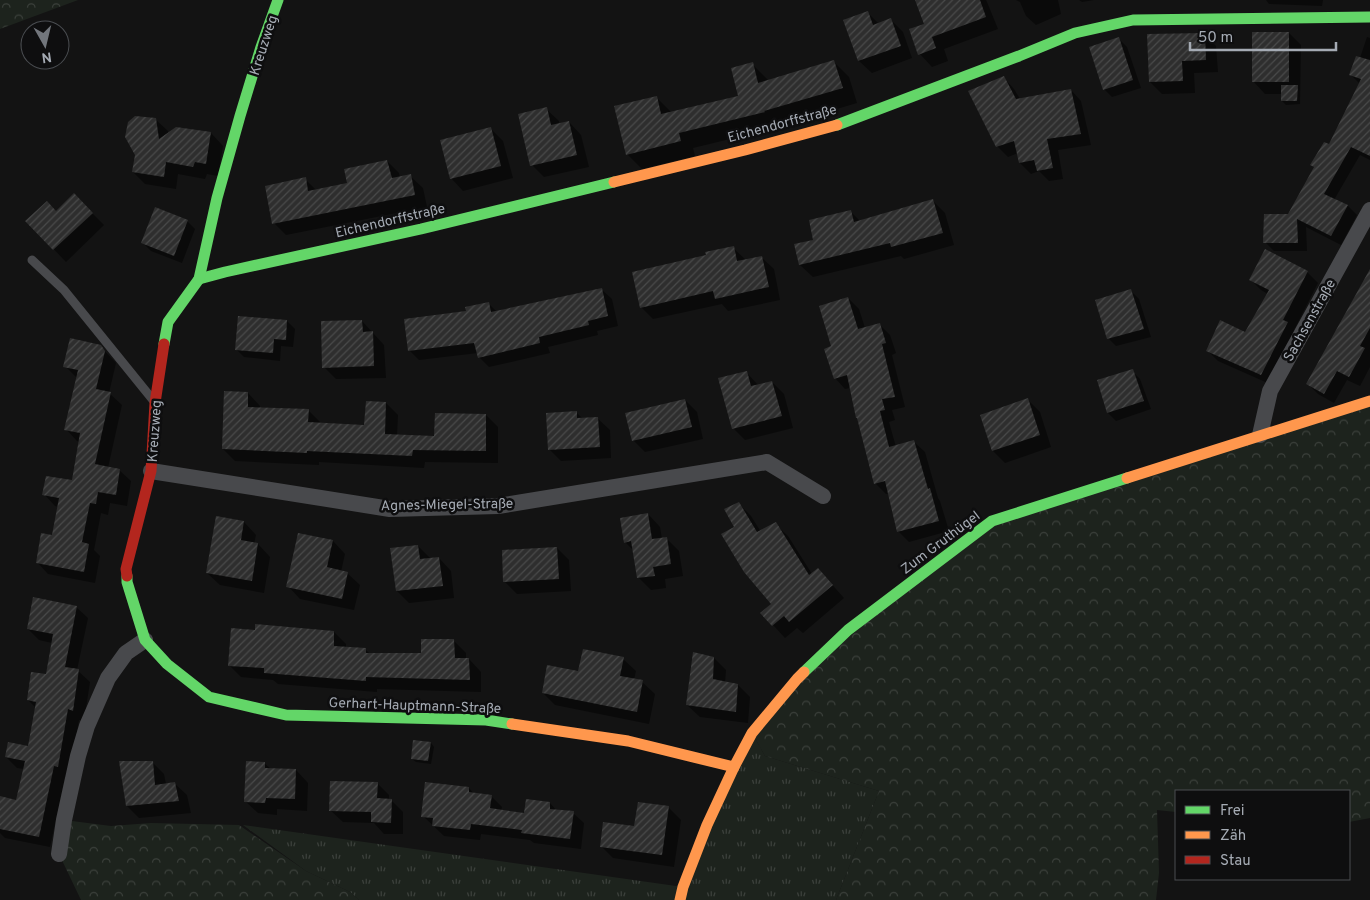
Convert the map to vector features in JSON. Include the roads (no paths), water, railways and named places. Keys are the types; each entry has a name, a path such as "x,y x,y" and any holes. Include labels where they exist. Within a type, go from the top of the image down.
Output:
{"street":[{"name":"Kreuzweg","path":"145,640 127,582 126,569 151,471 155,403 168,322 199,279 217,198 240,116 261,46 278,0"},
{"name":"Eichendorffstraße","path":"199,279 421,230 830,128 1075,33 1133,20 1370,17"},
{"name":"Sachsenstraße","path":"1260,435 1270,391 1370,210"},
{"name":"Zum Gruthügel","path":"680,900 707,825 752,733 797,679 848,630 992,521 1370,401"},
{"name":"Agnes-Miegel-Straße","path":"151,471 390,509 498,506 768,462 823,496"},
{"name":"Gerhart-Hauptmann-Straße","path":"145,640 167,664 209,697 286,715 486,720 628,741 734,767"},
{"path":"59,854 78,756 87,726 108,678 126,653 145,640"}],"lane":[{"path":"32,260 64,290 155,403"}]}
